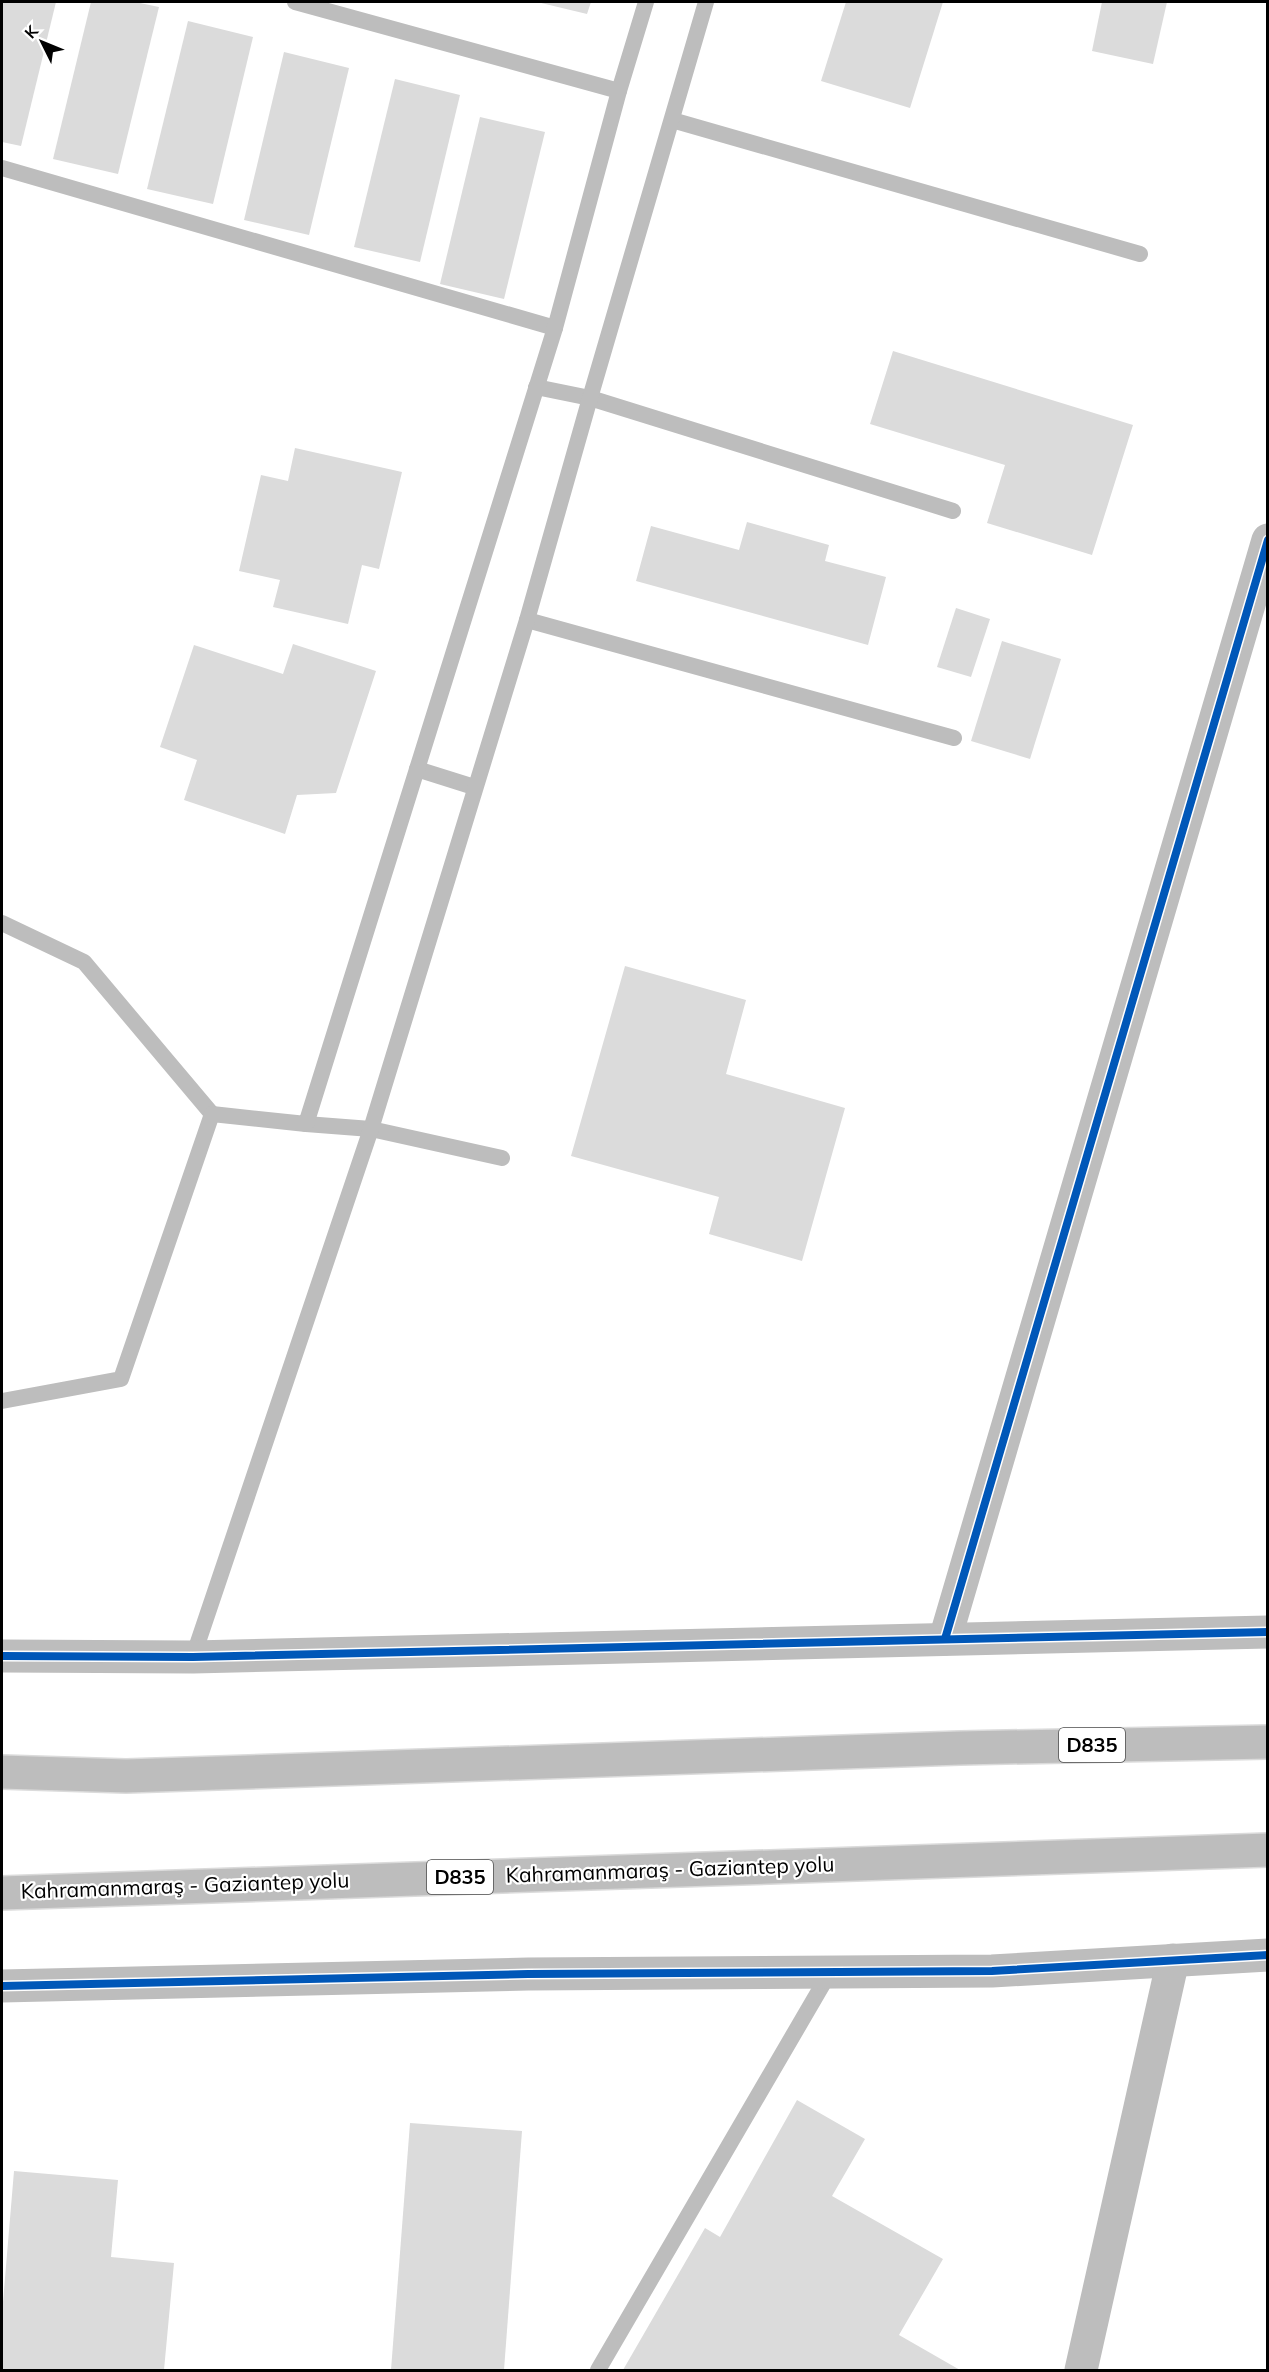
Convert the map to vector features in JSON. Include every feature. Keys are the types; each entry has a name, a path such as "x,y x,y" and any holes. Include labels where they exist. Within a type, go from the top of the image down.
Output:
{"main road":[{"path":"945,1639 1268,540"},
{"path":"2,1656 193,1657 1268,1632"},
{"name":"D835","path":"2,1772 126,1776 960,1748 1268,1742"},
{"name":"Kahramanmaraş - Gaziantep yolu","path":"2,1893 1268,1850"},
{"path":"2,1986 528,1974 992,1971 1268,1955"},
{"path":"1081,2370 1173,1960"}],"lane":[{"path":"295,2 619,91"},
{"path":"306,1124 555,328 619,91 646,2"},
{"path":"193,1657 371,1129 527,620 706,2"},
{"path":"672,120 1140,254"},
{"path":"2,168 555,328"},
{"path":"536,387 590,398 953,511"},
{"path":"527,620 954,738"},
{"path":"417,769 474,787"},
{"path":"2,923 84,962 212,1114 371,1129 502,1158"},
{"path":"2,1401 121,1379 212,1114"},
{"path":"598,2370 830,1972"}],"building":[{"path":"2,2 56,2 21,146 2,142"},
{"path":"91,2 135,2 159,7 118,174 53,159"},
{"path":"537,2 591,2 587,14"},
{"path":"846,2 943,2 910,108 821,81"},
{"path":"1102,2 1167,2 1153,64 1092,51"},
{"path":"188,21 253,37 213,204 147,189"},
{"path":"284,52 349,68 309,235 244,220"},
{"path":"395,79 460,95 420,262 354,247"},
{"path":"480,117 545,132 504,299 440,284"},
{"path":"893,351 1133,425 1092,555 987,523 1005,465 870,424"},
{"path":"295,448 402,472 379,569 362,565 348,624 273,607 280,580 239,571 261,475 288,481"},
{"path":"747,522 829,545 825,561 886,577 868,645 636,581 651,526 739,550"},
{"path":"956,608 990,619 971,677 937,667"},
{"path":"1002,641 1061,659 1030,759 971,741"},
{"path":"293,644 376,671 336,793 297,795 285,834 184,800 197,760 160,747 194,645 283,674"},
{"path":"625,966 746,1000 726,1074 845,1108 802,1261 709,1234 719,1197 571,1156"},
{"path":"797,2100 865,2139 832,2196 943,2259 899,2335 960,2370 623,2370 705,2228 720,2237"},
{"path":"410,2123 522,2131 504,2370 391,2370"},
{"path":"14,2171 118,2180 111,2257 174,2263 164,2370 2,2370 2,2314"}],"cycle path":[{"path":"945,1639 1268,540"},
{"path":"2,1656 193,1657 1268,1632"},
{"path":"2,1986 528,1974 992,1971 1268,1955"}]}
